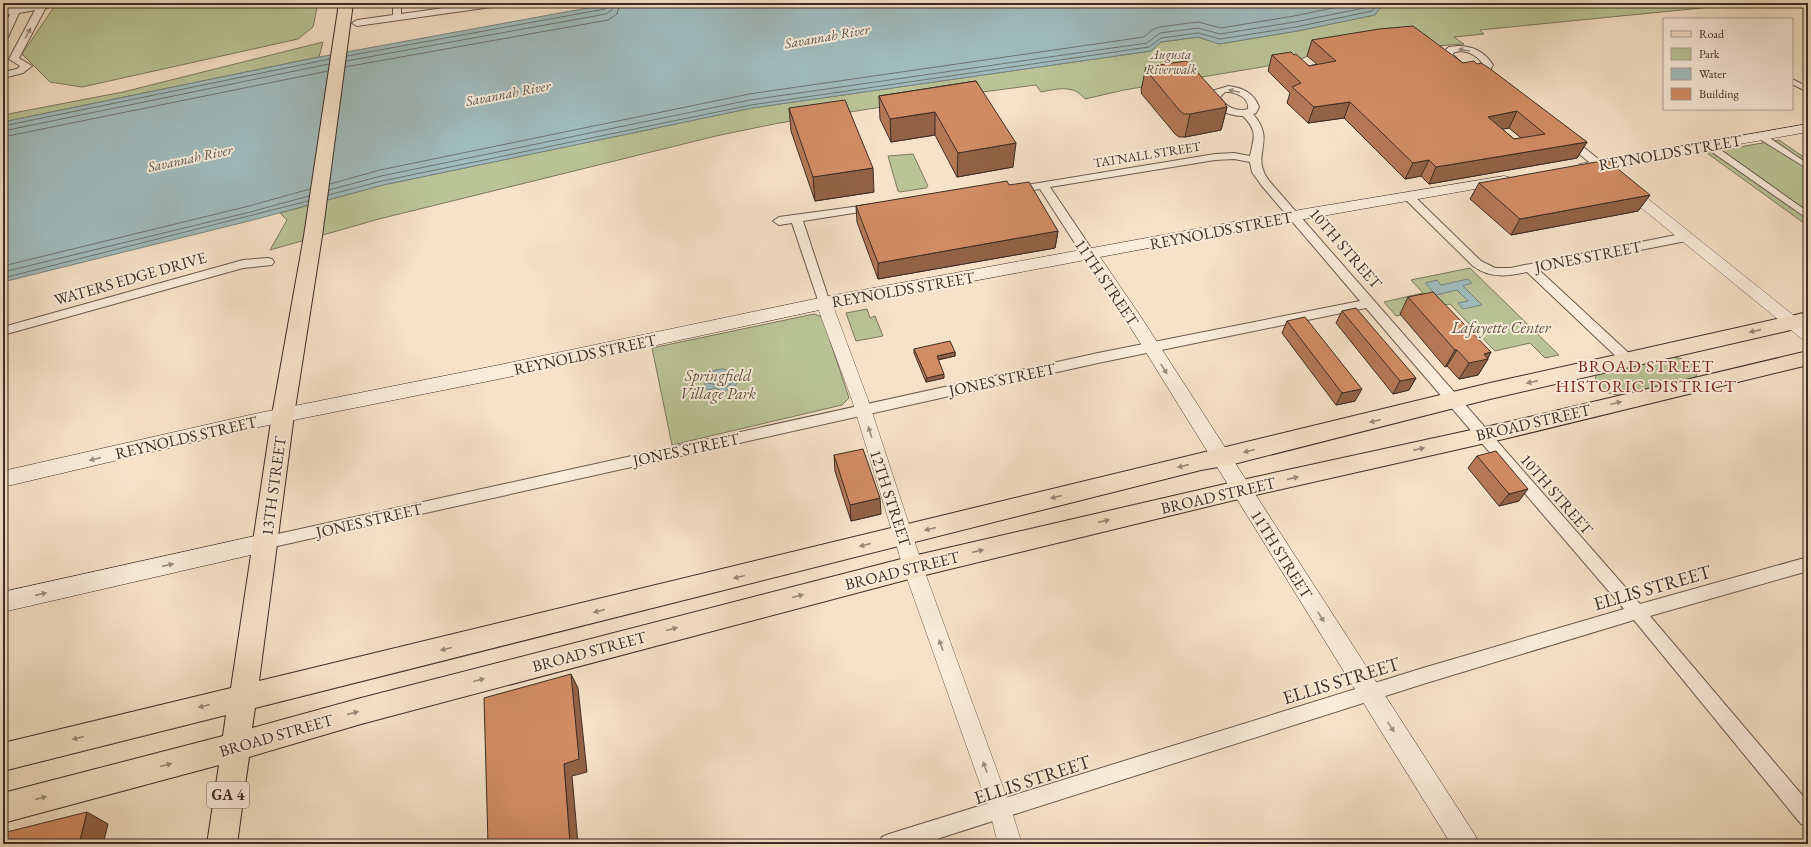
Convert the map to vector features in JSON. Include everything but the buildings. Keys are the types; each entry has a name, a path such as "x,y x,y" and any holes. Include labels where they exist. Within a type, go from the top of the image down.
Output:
{"main road":[{"name":"13TH STREET","path":"222,844 283,415 313,236 346,3"},
{"name":"REYNOLDS STREET","path":"1572,169 1808,128"},
{"name":"REYNOLDS STREET","path":"3,478 283,415 499,372 824,303 1294,216 1518,178"},
{"name":"11TH STREET","path":"1089,254 1097,263 1466,844"},
{"name":"BROAD STREET","path":"3,757 242,697 629,604 1454,401 1628,360 1803,325"},
{"name":"BROAD STREET","path":"3,808 235,747 361,711 635,638 913,566 1241,489 1508,430 1808,358"},
{"name":"JONES STREET","path":"3,602 264,544"},
{"path":"629,604 635,638"}],"street":[{"path":"3,12 41,7 53,3"},
{"path":"397,3 397,17"},
{"path":"358,23 465,6 498,3"},
{"path":"14,59 41,7"},
{"path":"3,36 16,10"},
{"path":"3,61 14,59 27,66 20,71 3,75"},
{"path":"1793,81 1808,90"},
{"path":"1246,113 1256,125 1260,135 1255,160"},
{"path":"1557,132 1686,237 1803,325"},
{"path":"1761,136 1808,167"},
{"path":"1708,145 1808,216"},
{"name":"TATNALL STREET","path":"1000,192 1215,157 1234,156 1255,160"},
{"name":"10TH STREET","path":"1255,160 1257,169 1263,181 1637,612 1808,817"},
{"name":"11TH STREET","path":"1044,186 1089,254"},
{"name":"JONES STREET","path":"1408,196 1473,260 1491,272 1503,273 1686,237"},
{"path":"779,221 885,206"},
{"name":"12TH STREET","path":"796,219 824,303 863,410 913,566 1010,844"},
{"name":"WATERS EDGE DRIVE","path":"3,331 243,264 268,262"},
{"path":"1530,268 1628,360"},
{"name":"JONES STREET","path":"264,544 1150,347 1370,303"},
{"name":"ELLIS STREET","path":"889,844 1000,812 1369,692 1637,612 1808,564"}],"green space":[{"path":"58,3 318,3 313,27 298,39 82,87 50,82 22,54"},
{"name":"Augusta Riverwalk","path":"1383,3 1426,3 1444,7 1464,3 1752,3 1480,30 1484,34 1454,37 1464,44 1310,55 1299,60 1124,90 1085,99 1080,94 1070,89 1041,92 1036,85 959,95 779,123 716,136 379,219 270,250 287,220 280,213 383,185 752,108 1151,51 1161,42 1198,37 1219,44 1297,31 1374,15"},
{"path":"323,42 319,57 3,122 3,115 123,92"},
{"path":"1779,140 1808,160 1808,226 1707,153"},
{"path":"913,154 928,186 926,188 900,192 898,191 888,156"},
{"name":"Lafayette Center","path":"1470,268 1559,355 1545,358 1530,343 1495,351 1450,304 1396,316 1384,302 1423,293 1411,280"},
{"path":"867,309 870,318 875,316 883,336 856,341 846,313"},
{"name":"Springfield Village Park","path":"814,314 822,317 849,398 842,405 672,445 652,348"},
{"path":"1672,357 1680,358 1690,363 1698,372 1695,378 1622,396 1605,392 1595,382 1596,375 1599,373"}],"water":[{"name":"Savannah River","path":"615,3 1386,3 1383,4 1375,15 1297,31 1219,44 1198,37 1161,42 1151,51 752,108 383,185 253,220 3,282 3,122 319,57"},
{"path":"1468,279 1472,283 1463,286 1482,305 1463,309 1458,303 1468,301 1457,290 1436,295 1425,283 1437,280 1441,285"},
{"path":"722,369 735,373 737,378 736,385 724,392 715,388 708,390 705,386 705,378 712,371"}],"district":[{"name":"BROAD STREET HISTORIC DISTRICT","path":"1646,376"}]}
